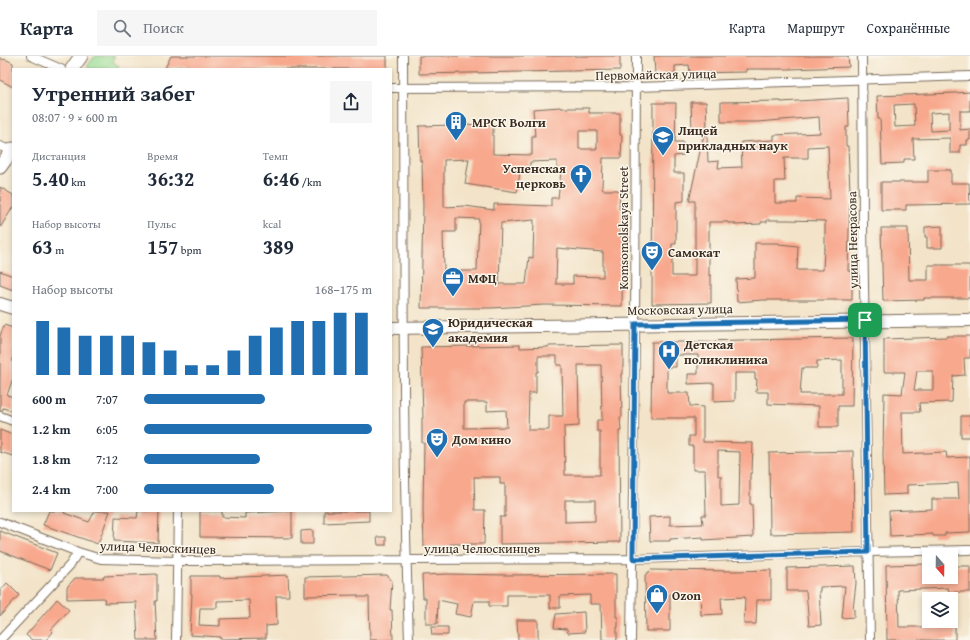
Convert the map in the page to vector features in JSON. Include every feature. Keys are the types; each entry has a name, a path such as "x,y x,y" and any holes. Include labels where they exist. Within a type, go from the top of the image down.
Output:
{"main road":[{"path":"73,68 81,56"},
{"path":"0,167 9,150"},
{"path":"0,304 12,308"},
{"name":"Московская улица","path":"392,328 865,320 970,320"}],"street":[{"path":"31,56 59,68"},
{"path":"403,56 406,561 409,640"},
{"name":"Komsomolskaya Street","path":"631,640 633,559 636,56"},
{"name":"улица Некрасова","path":"862,56 870,640"},
{"name":"Первомайская улица","path":"392,88 636,87 970,76"},
{"path":"0,416 12,421"},
{"path":"176,640 178,512"},
{"name":"улица Челюскинцев","path":"0,522 78,552 102,559 177,561 406,561 633,559 970,550"},
{"path":"1,637 70,565 78,552"}],"green space":[{"path":"95,56 114,56 113,62 119,66 118,68 88,68 88,65"}],"building":[{"path":"171,56 387,56 387,68 188,68 187,66 165,68"},
{"path":"419,56 620,56 620,70 419,74"},
{"path":"654,56 848,56 849,67 746,69 746,72 690,73 689,65 675,66 675,74 655,74"},
{"path":"0,58 13,63 12,86 0,80"},
{"path":"970,92 970,111 960,111 960,130 970,129 970,140 967,140 967,145 960,145 960,153 950,153 950,138 913,139 914,159 904,159 904,163 882,164 880,119 878,119 877,96","holes":["914,104 915,126 895,127 894,105","949,112 949,130 931,131 930,113"]},
{"path":"848,98 849,127 846,127 846,146 848,146 850,191 848,271 852,271 852,300 762,300 737,302 736,279 755,278 755,243 779,243 798,246 797,270 823,270 825,221 767,220 767,222 761,222 761,224 735,225 735,223 728,222 709,222 709,276 711,275 711,303 652,304 653,103 676,103 675,142 683,142 684,155 674,156 674,173 684,173 684,201 676,202 676,244 672,244 672,276 695,276 695,201 689,201 704,134 707,135 708,162 719,161 718,168 742,167 741,142 774,140 774,135 820,133 819,117 757,122 721,122 721,102 781,102","holes":["828,146 830,199 797,198 797,203 775,203 775,181 785,181 784,158 808,158 808,147"]},
{"path":"691,102 706,102 707,128 692,129"},
{"path":"560,107 589,108 589,113 620,113 620,135 622,135 621,158 603,158 602,188 603,190 620,190 620,236 623,237 622,306 544,305 491,308 421,308 423,207 422,161 420,161 419,126 493,124 493,154 532,155 532,136 535,136 533,109","holes":["579,131 597,131 597,149 579,149","469,159 465,184 517,192 520,172 530,173 530,162 557,161 557,171 561,171 558,198 551,198 551,206 494,204 494,210 465,206 444,207 444,160","456,218 479,219 477,271 444,271 443,232 456,232","534,220 533,258 529,257 526,284 499,284 501,223","557,248 603,252 603,277 573,276 573,284 556,284"]},
{"path":"928,170 951,170 951,183 969,183 970,204 906,205 906,210 881,210 881,182 928,182"},
{"path":"0,187 12,194 12,209 0,228"},
{"path":"942,226 942,248 927,248 925,227"},
{"path":"881,228 908,228 909,280 928,280 928,265 970,265 970,298 924,298 924,300 883,301"},
{"path":"0,271 12,276 12,290 0,285"},
{"path":"4,325 12,328 12,381 7,395 12,397 12,411 3,408 2,411 0,411 0,336"},
{"path":"970,336 970,358 964,358 965,375 953,376 952,402 919,403 920,412 902,412 903,454 946,452 947,458 970,457 970,532 945,533 945,536 933,536 933,534 890,536 889,511 932,509 932,499 959,499 958,483 907,485 907,494 884,495 884,393 902,394 905,372 884,372 884,339","holes":["917,371 933,371 933,390 914,390"]},
{"path":"853,338 852,406 838,406 838,427 819,427 819,406 768,404 768,392 756,392 757,379 755,379 755,373 735,373 735,401 714,402 714,383 688,384 688,374 698,374 698,355 676,355 676,367 667,367 667,393 689,393 690,406 703,407 703,442 753,443 752,473 750,473 750,504 752,504 753,537 703,540 703,537 670,539 670,541 650,541 649,517 670,516 670,525 703,524 702,515 706,515 705,470 693,470 693,446 689,446 689,436 694,436 694,418 651,418 652,342","holes":["842,360 842,394 800,394 802,368 817,368 817,361","718,451 740,452 739,505 721,506 721,476 718,476"]},
{"path":"520,345 520,348 623,345 623,374 621,374 622,417 620,417 621,431 619,431 620,542 500,544 500,517 505,517 505,484 500,484 500,477 474,477 475,510 485,510 484,544 450,544 450,546 424,547 424,443 422,443 423,418 421,347","holes":["538,356 557,356 557,365 562,365 563,416 549,416 549,430 528,430 529,393 536,393 536,372 538,372","578,365 601,365 602,420 597,420 597,431 600,431 600,475 565,475 564,427 579,426","464,402 487,402 487,411 506,410 507,427 464,428","565,500 595,500 595,521 565,522"]},
{"path":"961,416 970,416 970,437 961,437"},
{"path":"0,430 12,435 12,456 0,452"},
{"path":"853,451 854,532 770,534 769,453"},
{"path":"49,512 64,512 89,522 94,512 110,512 98,544 43,525"},
{"path":"138,512 159,512 158,543 114,541 115,517 137,518"},
{"path":"200,512 222,512 222,517 245,518 245,513 292,512 292,538 200,537"},
{"path":"324,512 369,512 369,521 324,523"},
{"path":"313,530 313,544 301,544 301,531"},
{"path":"0,531 57,553 50,570 0,551"},
{"path":"377,537 386,537 386,545 378,545"},
{"path":"922,564 922,584 958,584 958,566 970,566 970,592 949,592 948,588 898,590 899,627 955,628 955,640 887,640 886,565"},
{"path":"855,566 856,583 853,609 854,617 842,618 845,586 820,587 821,625 809,626 806,591 787,591 787,568"},
{"path":"651,570 771,570 771,600 757,600 756,624 744,624 745,597 721,598 722,614 701,615 700,594 670,594 670,631 646,631 645,575"},
{"path":"157,574 157,601 155,601 157,640 138,640 136,602 105,603 104,598 67,599 67,587 75,578 104,578 104,576"},
{"path":"616,574 616,617 618,617 617,640 602,640 601,604 590,604 590,595 560,596 560,608 550,608 550,595 507,595 507,606 489,606 489,601 474,601 471,617 455,614 457,604 438,600 437,624 426,624 426,598 423,598 422,575"},
{"path":"288,575 289,596 276,596 277,625 266,626 266,638 220,639 220,637 190,635 192,594 191,576 220,576 220,578","holes":["249,600 250,618 220,619 220,626 199,625 200,608 217,608 217,601"]},
{"path":"387,575 392,581 390,610 392,610 393,640 370,640 369,597 358,597 358,595 305,596 305,577"},
{"path":"7,583 19,595 0,616 0,591"},
{"path":"57,599 69,610 51,630 53,632 46,640 32,640 26,635"},
{"path":"584,612 585,632 568,633 567,629 554,628 556,614"},
{"path":"517,620 538,620 538,640 518,640"},
{"path":"431,627 448,627 448,635 432,635"}],"place":[{"name":"МРСК Волги","path":"456,142"},
{"name":"Лицей прикладных наук","path":"663,156"},
{"name":"Успенская церковь","path":"581,194"},
{"name":"Самокат","path":"652,272"},
{"name":"МФЦ","path":"453,298"},
{"name":"Юридическая академия","path":"433,348"},
{"name":"Детская поликлиника","path":"669,370"},
{"name":"Дом кино","path":"437,458"},
{"name":"Ozon","path":"657,614"}],"route":[{"path":"865,320 868,552 633,559 635,324 865,320"}]}
